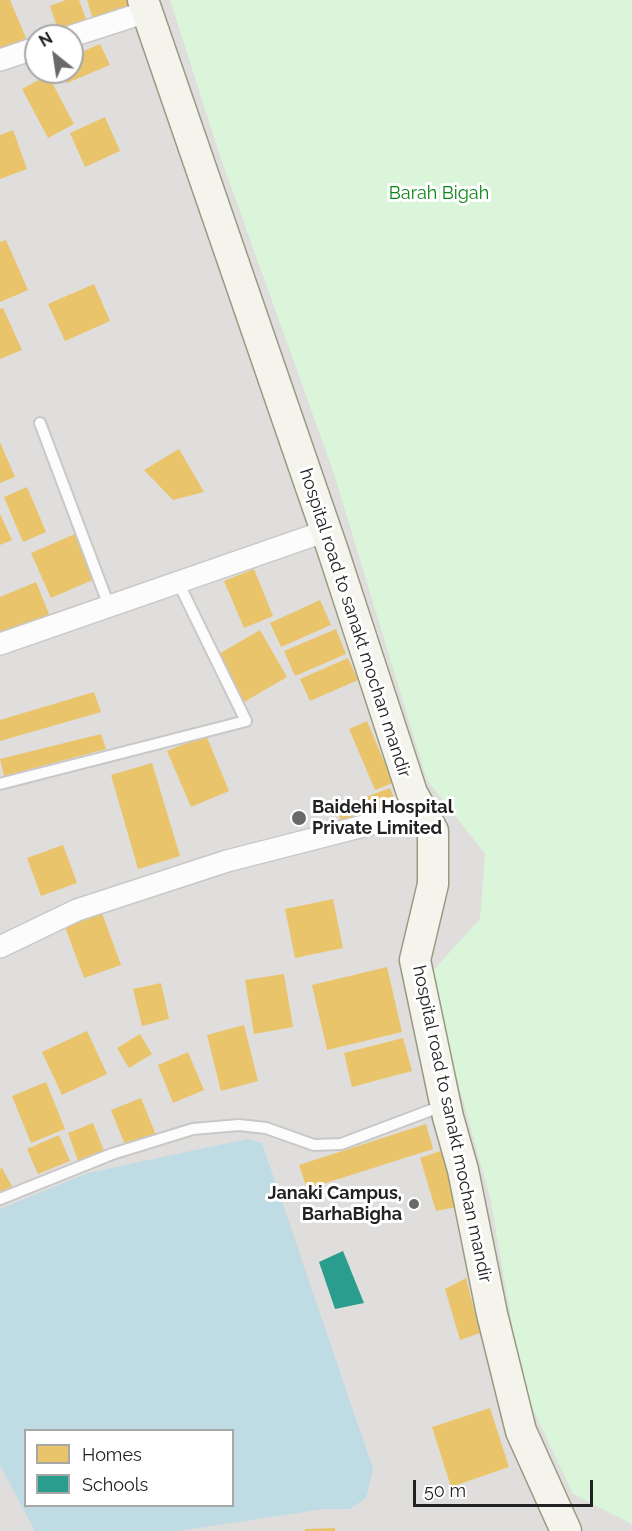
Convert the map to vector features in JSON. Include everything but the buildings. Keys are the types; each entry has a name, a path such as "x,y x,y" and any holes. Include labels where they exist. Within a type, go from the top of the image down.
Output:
{"street":[{"path":"84,31 145,6"},
{"name":"hospital road to sanakt mochan mandir","path":"145,6 326,531 412,794 433,831 433,884 415,960 446,1105 463,1170 492,1314 522,1431 566,1531"},
{"path":"0,60 24,52"},
{"path":"0,644 326,531"},
{"path":"0,948 77,910 227,861 422,811"}],"lane":[{"path":"40,423 109,606"},
{"path":"0,784 246,721 178,582"},
{"path":"0,1199 112,1154 193,1130 239,1125 266,1128 314,1145 341,1144 446,1105"}],"shaded area":[{"path":"0,0 632,0 632,1531 0,1531"}],"green space":[{"name":"Barah Bigah","path":"170,0 632,0 632,1524 573,1494 523,1388 490,1197 428,976 480,919 485,854 427,780 333,471 219,153"}],"water":[{"path":"247,1139 262,1143 373,1469 366,1498 350,1509 324,1509 178,1531 35,1531 0,1465 0,1209 88,1173"}],"place":[{"name":"Baidehi Hospital Private Limited","path":"299,818"},
{"name":"Janaki Campus, BarhaBigha","path":"414,1204"}]}
